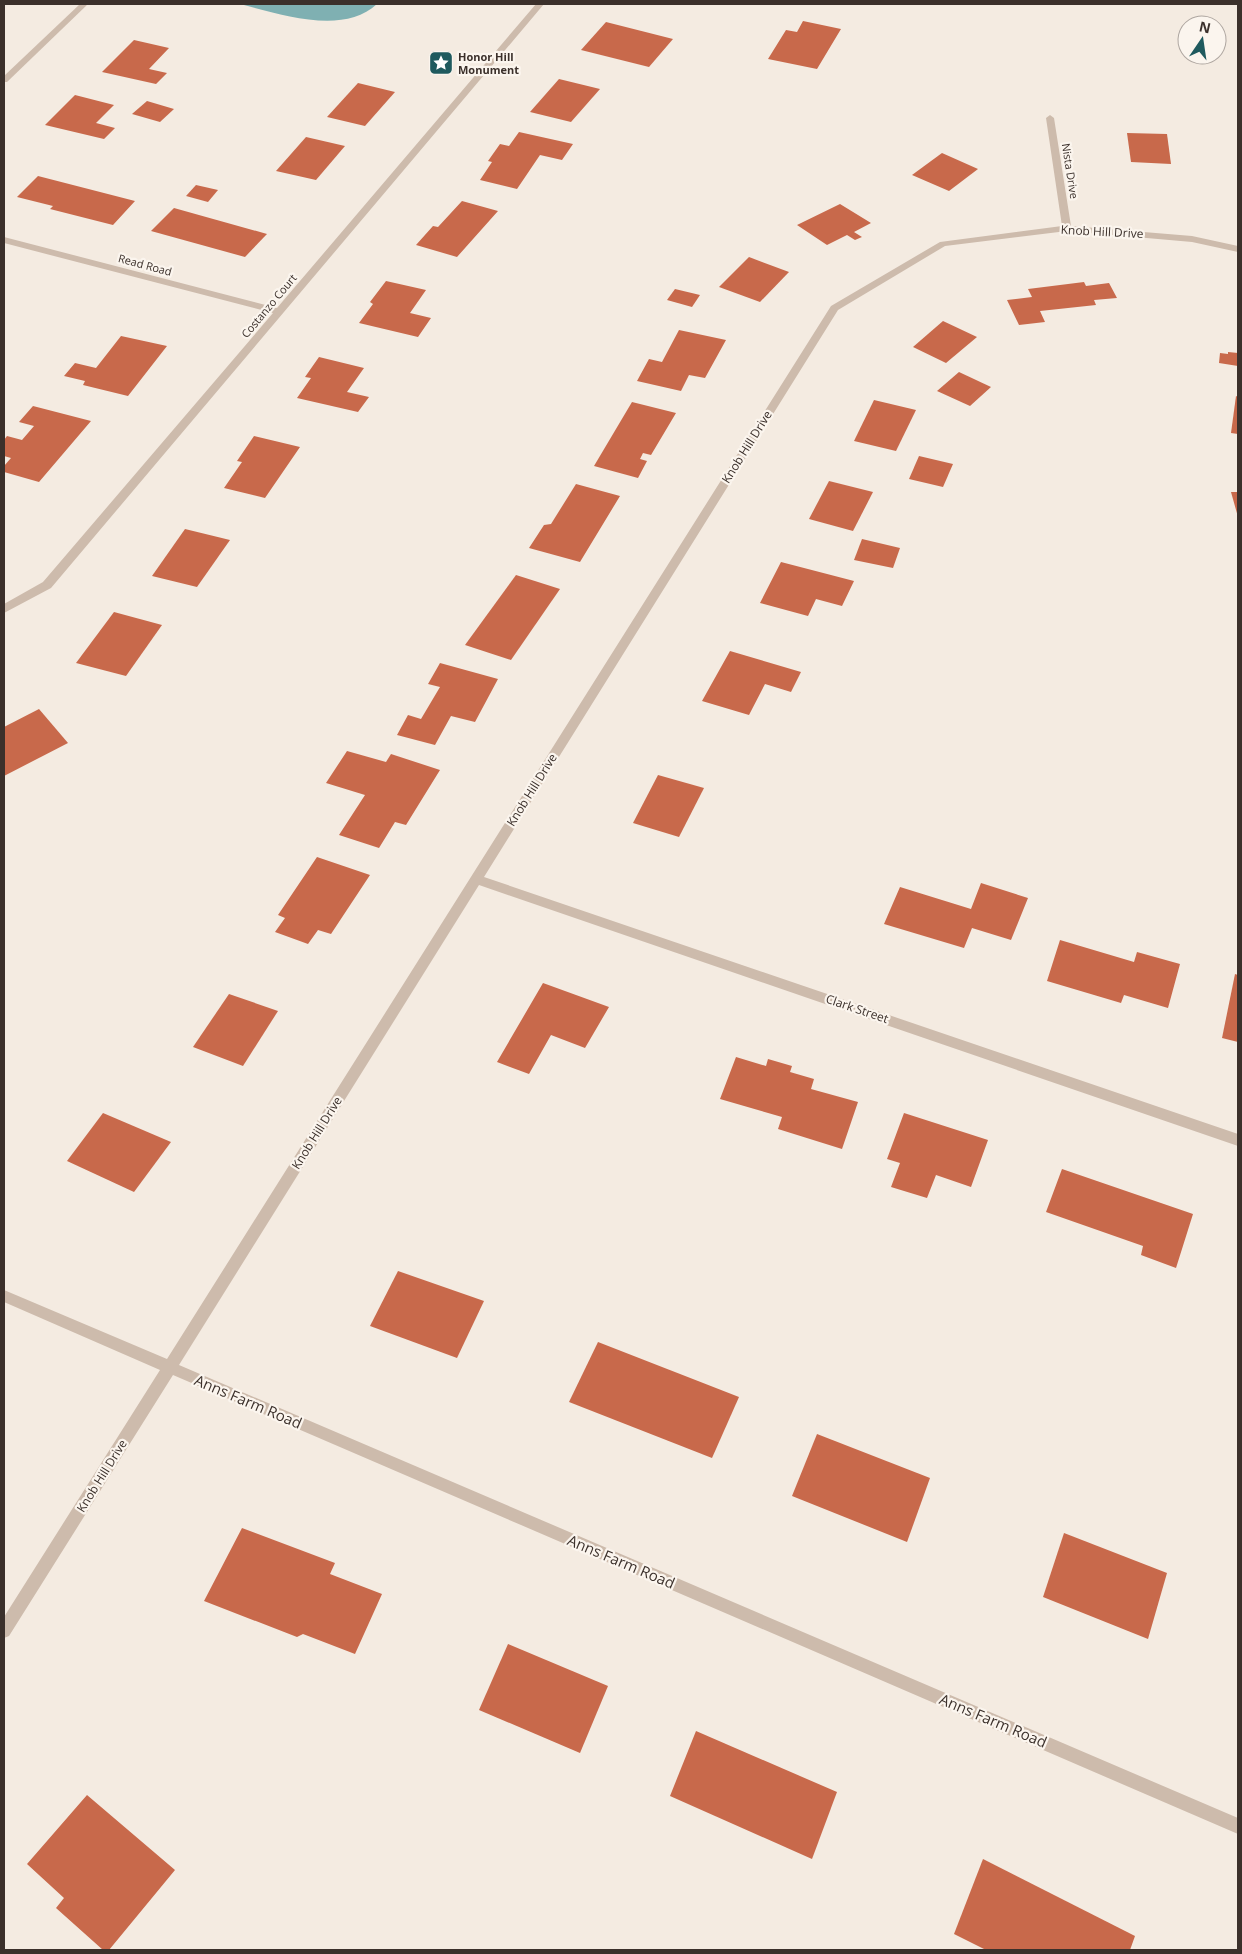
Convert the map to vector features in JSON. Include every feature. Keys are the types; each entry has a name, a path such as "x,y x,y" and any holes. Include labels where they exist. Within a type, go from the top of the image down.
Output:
{"street":[{"path":"4,80 84,4"},
{"name":"Costanzo Court","path":"4,608 47,586 540,4"},
{"name":"Nista Drive","path":"1050,118 1067,228"},
{"name":"Knob Hill Drive","path":"4,1631 834,308 942,244 1067,228 1192,239 1238,249"},
{"name":"Read Road","path":"4,240 280,312"},
{"name":"Clark Street","path":"476,879 1238,1140"},
{"name":"Anns Farm Road","path":"4,1296 169,1369 1238,1826"}],"water":[{"path":"240,4 377,4 363,14 347,19 329,21 292,17"}],"building":[{"path":"803,21 841,29 817,69 768,59 786,30 797,32"},
{"path":"606,22 673,39 649,67 581,50"},
{"path":"134,40 169,48 149,69 167,73 156,84 102,72"},
{"path":"559,79 600,89 571,122 530,112"},
{"path":"358,83 395,92 365,126 327,117"},
{"path":"75,95 114,105 96,123 115,128 104,139 45,125"},
{"path":"147,101 174,109 160,122 132,114"},
{"path":"519,132 573,144 562,160 540,155 517,189 480,180 492,162 488,161 500,144 509,146"},
{"path":"1127,133 1167,134 1171,164 1131,162"},
{"path":"306,137 345,146 316,180 276,171"},
{"path":"942,153 978,169 949,191 912,175"},
{"path":"38,176 135,201 113,225 50,209 53,206 17,197"},
{"path":"196,185 218,190 208,202 186,196"},
{"path":"462,201 498,211 457,257 416,245 433,226 438,227"},
{"path":"840,204 871,223 854,232 862,237 855,240 847,235 827,245 797,225"},
{"path":"174,208 267,234 245,257 151,231"},
{"path":"749,257 789,272 760,302 719,287"},
{"path":"386,281 426,290 410,313 431,318 418,337 359,323 373,304 370,302"},
{"path":"1084,282 1086,286 1109,283 1117,298 1094,300 1096,305 1040,311 1045,322 1019,325 1007,300 1032,297 1028,289"},
{"path":"675,289 700,295 692,307 667,300"},
{"path":"943,321 977,337 946,363 913,347"},
{"path":"679,330 726,340 705,378 689,375 681,391 637,381 649,359 662,362"},
{"path":"121,336 167,346 128,396 83,385 85,381 64,376 75,363 96,368"},
{"path":"1228,352 1238,353 1238,366 1219,363 1220,353 1228,354"},
{"path":"319,357 364,368 347,392 369,397 358,412 297,398 311,378 305,377"},
{"path":"959,372 991,387 970,406 937,391"},
{"path":"1236,396 1238,397 1238,434 1231,433"},
{"path":"874,400 916,410 896,451 854,441"},
{"path":"632,402 676,413 651,455 643,453 640,459 647,461 638,478 594,466"},
{"path":"33,406 91,421 39,482 4,472 4,466 11,458 4,456 4,440 7,436 22,440 34,426 19,422"},
{"path":"254,436 300,447 265,498 224,488 242,462 237,461"},
{"path":"919,456 953,464 943,487 909,479"},
{"path":"829,481 873,492 853,531 809,519"},
{"path":"576,484 620,496 580,562 529,548 544,525 551,524"},
{"path":"1231,492 1238,492 1238,517"},
{"path":"185,529 230,540 197,587 152,576"},
{"path":"862,539 900,548 893,568 854,560"},
{"path":"781,562 854,581 842,606 816,599 808,616 760,603"},
{"path":"516,575 560,589 511,660 465,645"},
{"path":"114,612 162,625 126,676 76,663"},
{"path":"730,651 801,672 791,692 765,684 749,715 702,701"},
{"path":"440,663 498,679 475,722 451,716 435,745 397,735 408,715 421,719 440,687 428,684"},
{"path":"39,709 68,743 4,776 4,727"},
{"path":"347,751 386,762 391,754 440,770 406,825 395,822 379,848 339,835 365,795 326,783"},
{"path":"658,775 704,788 679,837 633,823"},
{"path":"317,857 370,875 331,934 318,930 308,944 275,932 285,918 278,915"},
{"path":"981,883 1028,898 1011,940 972,928 964,948 884,924 900,887 971,909"},
{"path":"1060,940 1134,962 1137,952 1180,964 1168,1008 1124,995 1121,1003 1047,981"},
{"path":"1235,974 1238,975 1238,1042 1222,1038"},
{"path":"543,983 609,1007 585,1048 551,1035 529,1074 497,1062"},
{"path":"229,994 278,1011 243,1066 193,1047"},
{"path":"736,1057 766,1066 768,1059 792,1066 790,1072 814,1079 811,1089 858,1102 842,1149 778,1129 782,1117 720,1099"},
{"path":"103,1113 171,1142 134,1192 67,1161"},
{"path":"904,1113 988,1140 971,1187 936,1175 927,1198 891,1187 900,1163 887,1159"},
{"path":"1062,1169 1193,1214 1176,1268 1141,1255 1143,1246 1046,1212"},
{"path":"398,1271 484,1301 457,1358 370,1326"},
{"path":"598,1342 739,1397 712,1458 569,1402"},
{"path":"817,1434 930,1478 907,1542 792,1496"},
{"path":"242,1528 335,1563 330,1574 382,1594 355,1654 303,1634 297,1637 204,1601"},
{"path":"1064,1533 1167,1573 1148,1639 1043,1597"},
{"path":"508,1644 608,1686 580,1753 479,1710"},
{"path":"696,1731 837,1792 812,1859 670,1796"},
{"path":"87,1795 175,1870 109,1950 103,1950 56,1908 64,1898 27,1864"},
{"path":"983,1859 1135,1936 1130,1950 986,1950 954,1934"}],"place":[{"name":"Honor Hill Monument","path":"441,63"}]}
